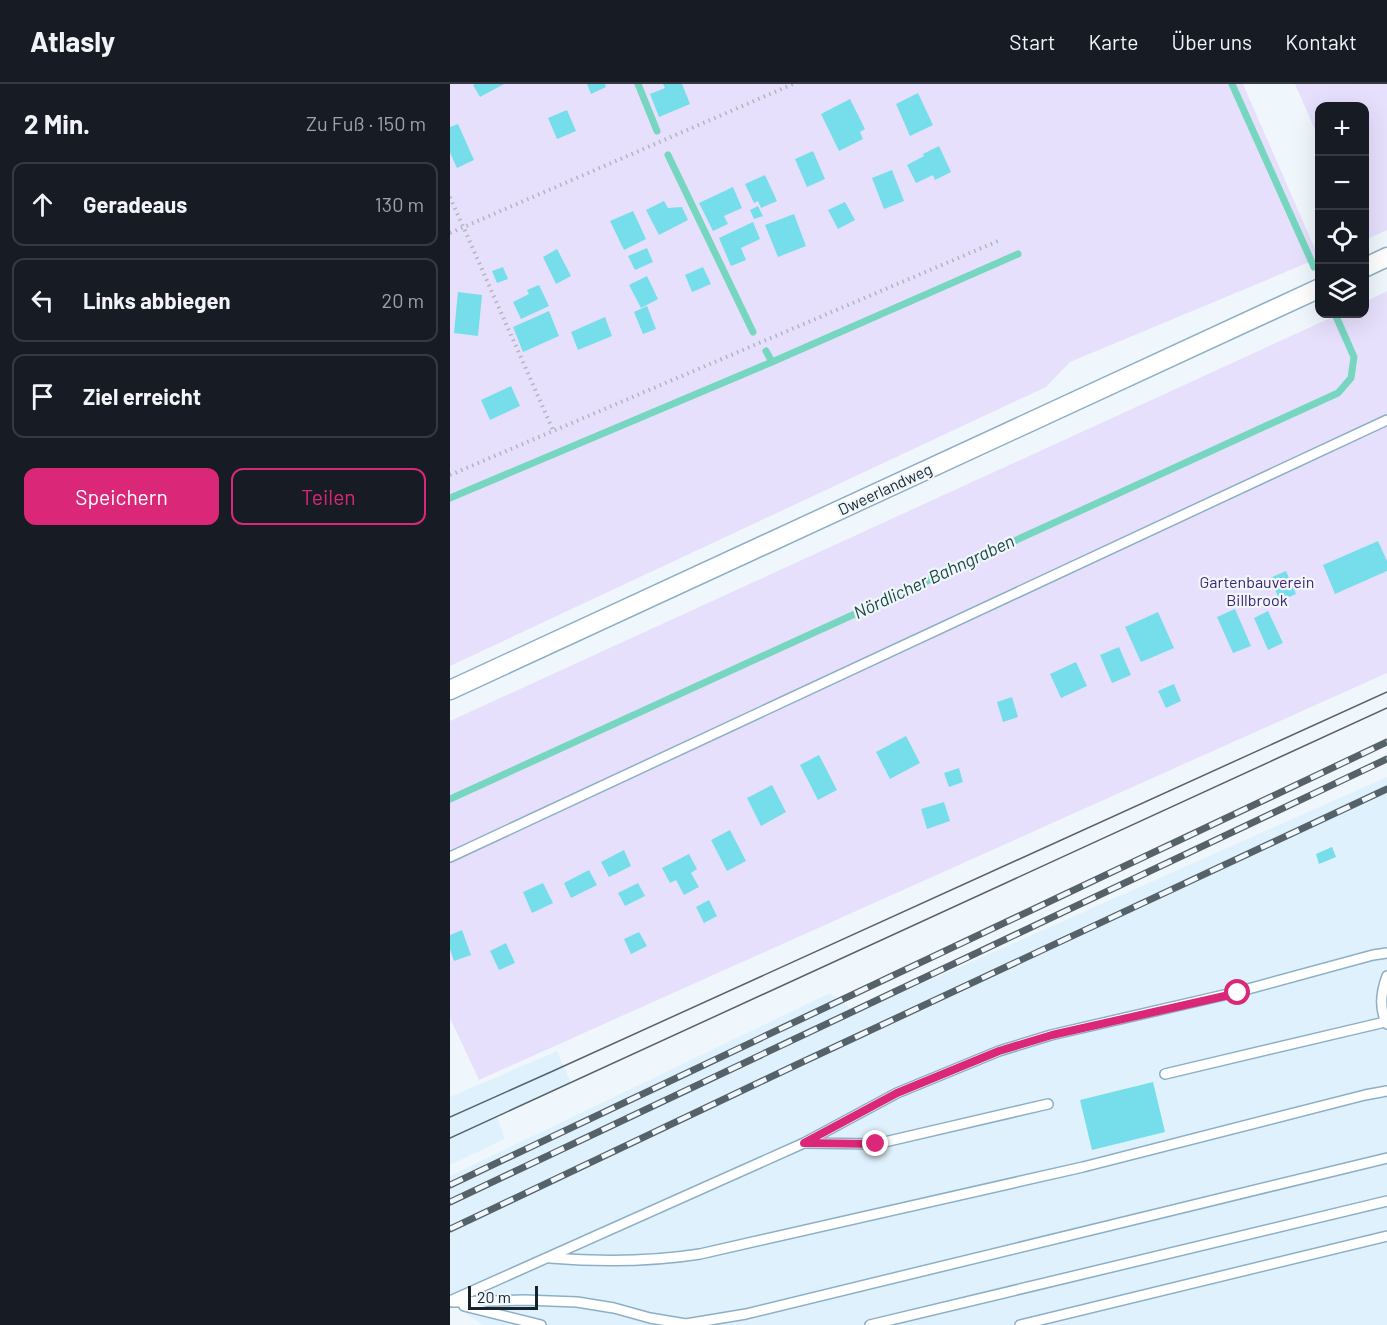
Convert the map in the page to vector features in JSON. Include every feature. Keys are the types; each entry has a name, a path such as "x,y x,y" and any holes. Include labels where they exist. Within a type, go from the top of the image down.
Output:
{"street":[{"path":"1369,266 1387,257"},
{"name":"Dweerlandweg","path":"450,690 1315,290"}],"lane":[{"path":"450,857 1387,420"},
{"path":"450,1302 804,1143 897,1093 999,1051 1052,1035 1238,993 1387,953"},
{"path":"1165,1074 1386,1023 1381,1003 1387,976"},
{"path":"547,1258 625,1261 668,1259 700,1254 1083,1167 1387,1091"},
{"path":"804,1143 876,1144 1048,1104"},
{"path":"450,1302 524,1300 577,1302 686,1324 746,1314 1387,1158"},
{"path":"870,1325 1387,1201"},
{"path":"1020,1325 1387,1236"},
{"path":"450,1302 541,1325"}],"path":[{"path":"450,233 793,84"},
{"path":"450,197 553,430"},
{"path":"450,475 998,241"}],"shaded area":[{"path":"1387,777 1387,1325 484,1325 450,1304 450,1176 830,993 856,1013"},
{"path":"557,1051 571,1083 497,1117 505,1139 450,1165 450,1097"}],"green space":[{"path":"450,84 1243,84 1315,249 1315,260 1070,362 1046,387 450,666"},
{"path":"1295,84 1387,84 1387,230 1369,238 1369,102 1315,102 1315,130"},
{"name":"Gartenbauverein Billbrook","path":"1387,291 1387,673 479,1080 450,1018 450,721 1330,318 1369,318 1369,300"}],"building":[{"path":"504,84 480,97 473,85"},
{"path":"587,84 605,84 606,87 591,94"},
{"path":"663,84 682,84 690,104 659,117 650,94 665,88"},
{"path":"918,93 933,125 910,136 896,104"},
{"path":"850,99 865,129 860,132 863,139 839,151 821,114"},
{"path":"567,110 576,131 557,139 548,118"},
{"path":"458,124 474,160 457,168 450,153 450,127"},
{"path":"939,146 951,172 935,180 933,175 916,183 907,165"},
{"path":"813,151 825,179 807,187 795,159"},
{"path":"892,170 904,201 884,209 872,178"},
{"path":"765,175 777,201 761,208 758,201 754,203 745,184"},
{"path":"733,187 742,208 724,216 728,224 713,231 699,203"},
{"path":"664,201 668,208 682,207 688,220 659,235 646,210"},
{"path":"845,202 855,220 838,229 828,210"},
{"path":"758,206 763,216 754,219 750,210"},
{"path":"633,211 646,239 624,250 610,221"},
{"path":"794,214 806,246 778,257 765,225"},
{"path":"753,222 760,239 741,248 746,260 731,266 719,238"},
{"path":"647,248 653,262 635,270 628,256"},
{"path":"557,249 571,276 556,284 543,257"},
{"path":"503,267 508,279 497,283 492,271"},
{"path":"703,267 711,284 692,292 685,275"},
{"path":"647,276 658,299 641,308 629,285"},
{"path":"539,285 549,306 521,319 513,302 529,294 527,290"},
{"path":"458,292 482,295 478,336 454,333"},
{"path":"647,306 656,329 643,334 634,312"},
{"path":"549,311 559,336 523,352 513,327"},
{"path":"605,317 612,336 578,350 571,332"},
{"path":"511,386 520,406 490,420 481,400"},
{"path":"1378,541 1387,561 1387,571 1335,594 1323,565"},
{"path":"1286,571 1296,594 1280,601 1270,578"},
{"path":"1235,609 1251,646 1233,653 1217,617"},
{"path":"1268,611 1283,643 1268,650 1254,618"},
{"path":"1158,612 1174,648 1141,662 1125,627"},
{"path":"1119,647 1131,675 1112,683 1100,655"},
{"path":"1076,662 1087,686 1061,698 1050,674"},
{"path":"1174,684 1181,701 1166,708 1158,691"},
{"path":"1012,697 1018,717 1003,722 997,702"},
{"path":"906,736 920,763 890,779 876,752"},
{"path":"819,755 837,790 818,800 800,765"},
{"path":"959,768 963,782 949,787 944,773"},
{"path":"772,785 786,812 761,826 747,798"},
{"path":"944,802 950,821 927,829 921,809"},
{"path":"730,830 746,861 727,871 711,840"},
{"path":"1332,847 1336,857 1319,864 1316,854"},
{"path":"624,850 631,866 609,877 601,862"},
{"path":"689,854 697,869 691,873 699,887 684,895 676,880 670,883 662,868"},
{"path":"589,870 597,885 571,898 564,883"},
{"path":"543,883 553,903 532,913 523,892"},
{"path":"638,883 645,896 625,906 618,893"},
{"path":"709,900 717,916 704,923 696,907"},
{"path":"462,930 471,955 454,961 450,949 450,935"},
{"path":"639,932 647,946 631,954 624,939"},
{"path":"506,943 515,963 499,970 490,951"},
{"path":"1153,1082 1165,1132 1092,1150 1080,1100"}],"waterway":[{"path":"638,84 657,131"},
{"name":"Nördlicher Bahngraben","path":"1232,84 1314,267"},
{"path":"668,155 753,332"},
{"path":"450,498 772,362 1018,254"},
{"name":"Nördlicher Bahngraben","path":"450,799 1338,393 1351,378 1354,357 1337,318"},
{"path":"766,351 772,362"}],"tram line":[{"path":"450,1117 1387,692"},
{"path":"450,1138 1387,708"}],"railway":[{"path":"450,1185 1387,742"},
{"path":"450,1202 1387,759"},
{"path":"450,1229 1387,789"}],"route":[{"path":"876,1144 804,1143 897,1093 999,1051 1052,1035 1238,993"}]}
